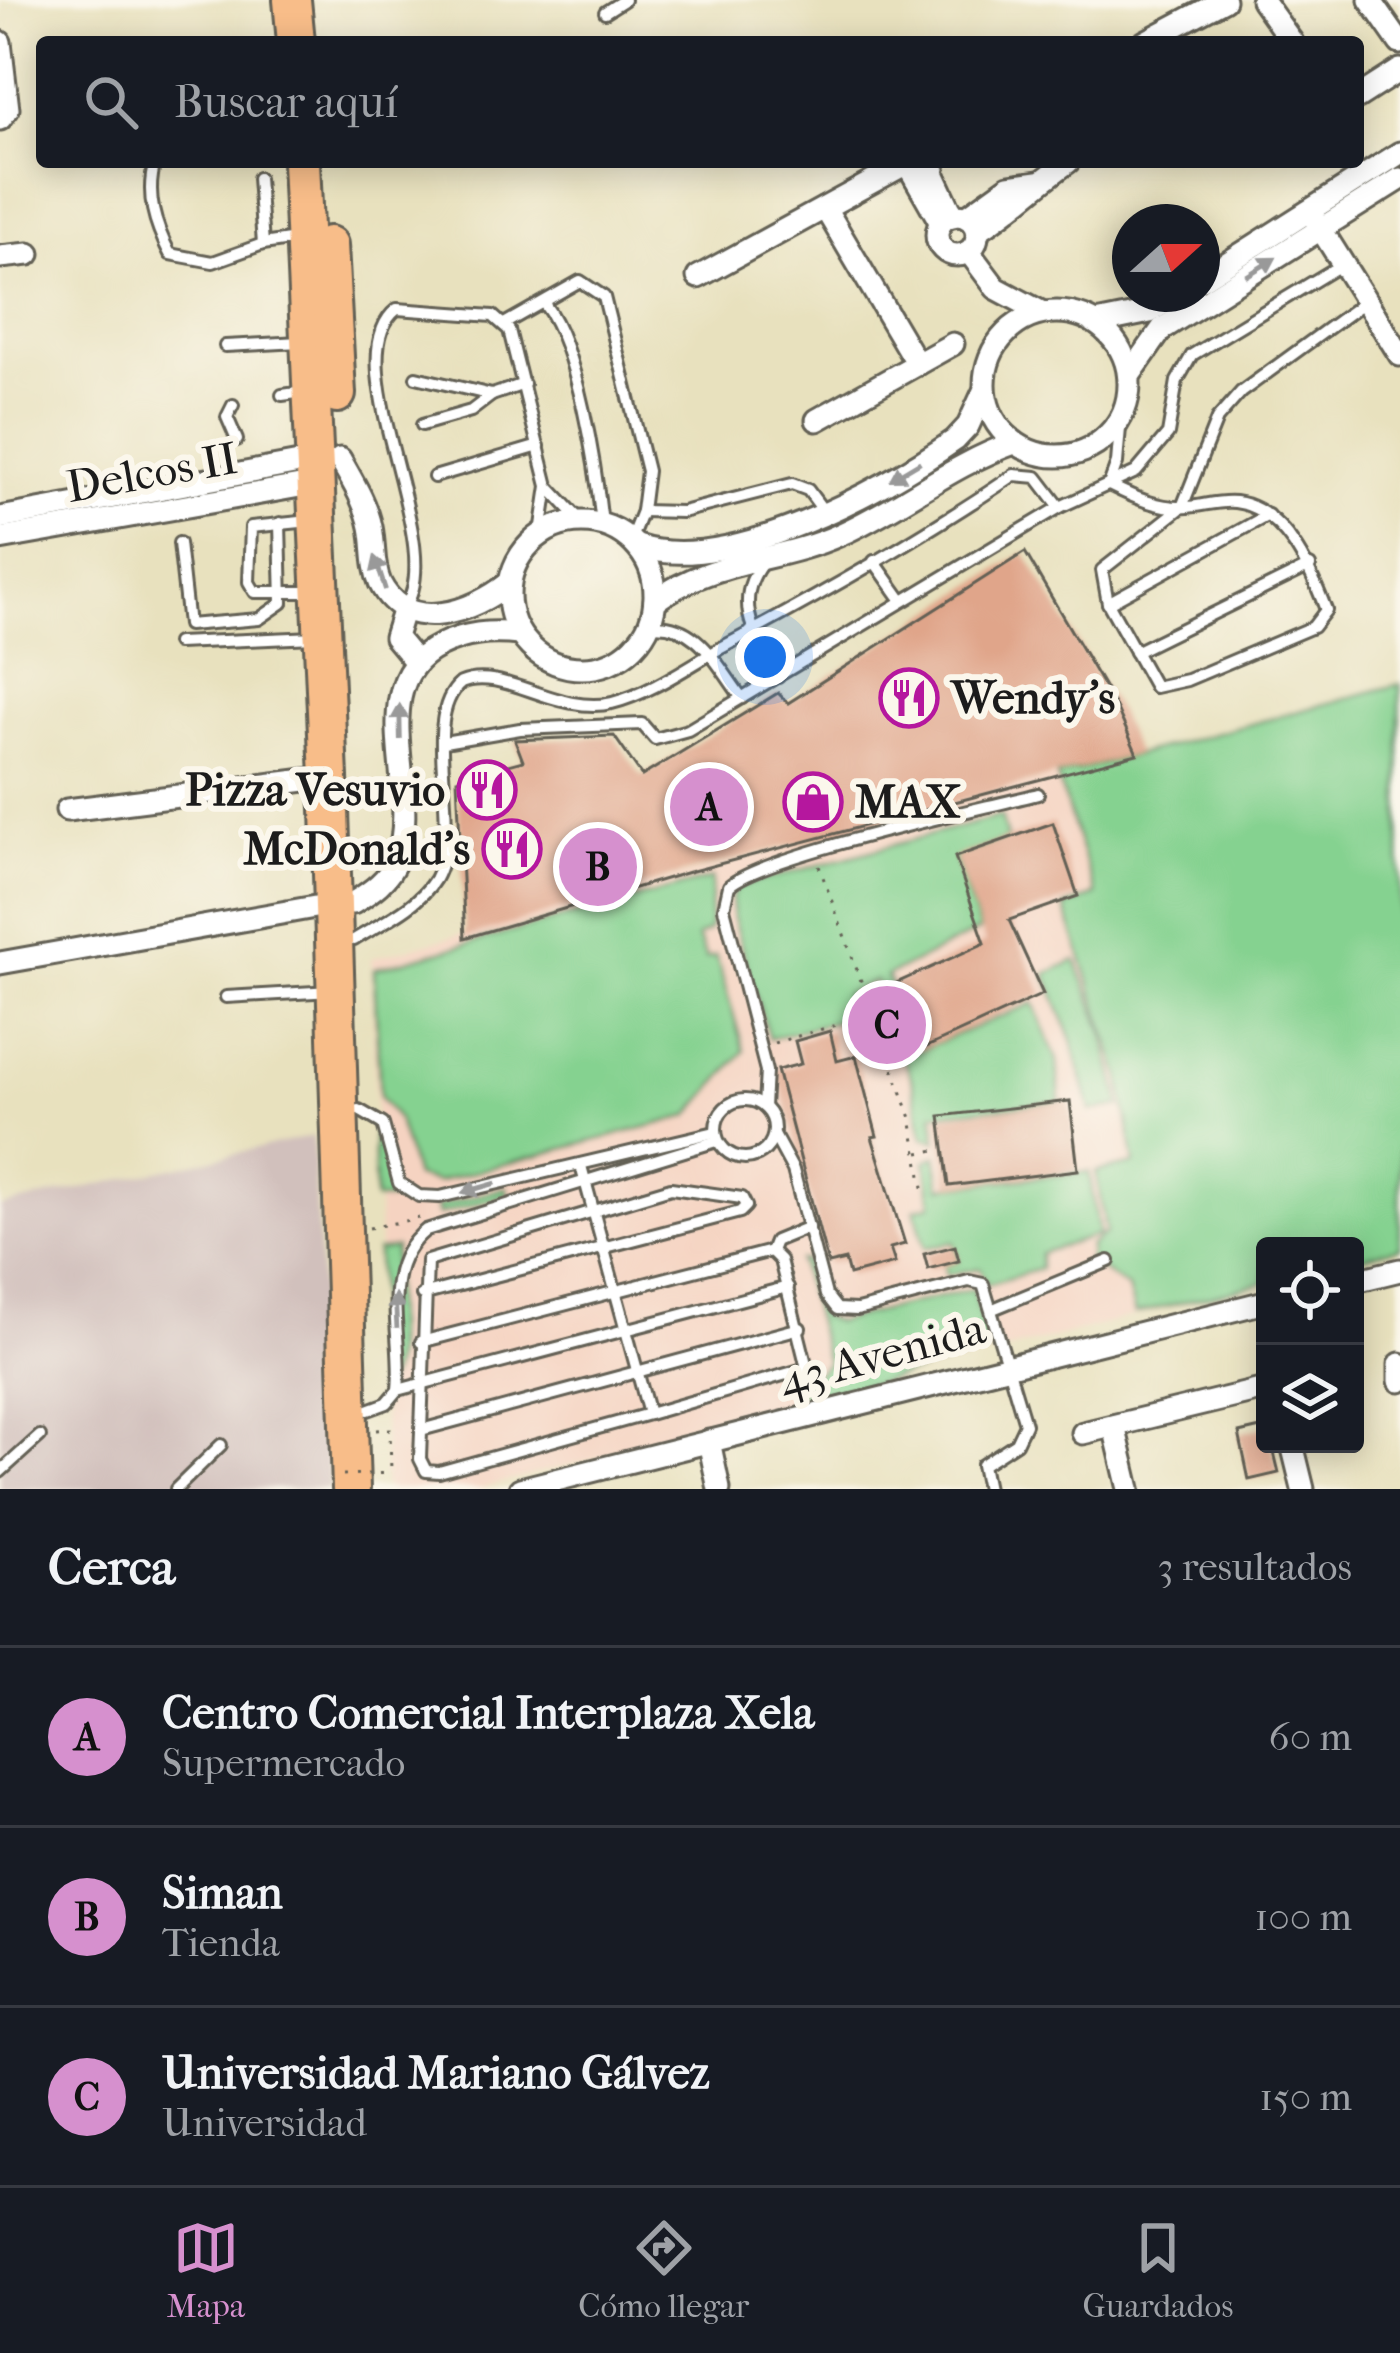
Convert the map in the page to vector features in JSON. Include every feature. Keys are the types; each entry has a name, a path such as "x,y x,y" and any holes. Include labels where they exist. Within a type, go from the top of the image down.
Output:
{"highway":[{"path":"292,0 295,36"},
{"path":"313,0 316,36"},
{"path":"301,168 309,341 298,393 318,455 343,904 335,991 364,1481"},
{"path":"324,168 318,455 329,777 343,904 354,940 362,1229 378,1410 364,1481"}],"street":[{"path":"1156,36 1224,0"},
{"path":"1262,0 1288,36"},
{"path":"1370,0 1400,43"},
{"path":"0,42 8,109 0,119"},
{"path":"1364,93 1400,70"},
{"path":"984,391 993,420 1014,443 1039,455 1067,457 1094,447 1121,416 1129,376 1162,329 1400,153"},
{"path":"698,277 825,208 919,168 996,288 999,338"},
{"path":"961,228 1009,186 1038,182 1059,168"},
{"path":"1220,270 1400,179"},
{"path":"825,208 916,364"},
{"path":"1315,220 1400,355"},
{"path":"0,257 29,254"},
{"path":"996,288 1041,312"},
{"path":"633,543 654,581 655,601 648,626 622,655 586,669 549,659 520,634 510,609 509,583 520,555 541,533 592,523 633,543 685,554 827,516 955,440 968,426 984,391 987,363 999,338 1018,321 1041,312 1070,312 1096,322 1124,355 1129,376"},
{"path":"1096,322 1150,312"},
{"path":"818,420 953,344"},
{"path":"655,601 696,576 836,537 982,454 1014,443"},
{"path":"318,455 366,509 382,586 404,608 432,615 468,609 509,583"},
{"name":"Delcos II","path":"0,518 318,455"},
{"name":"Delcos II","path":"0,539 318,455"},
{"path":"404,608 395,637 415,661"},
{"path":"0,963 343,904 388,876 399,853 400,692 415,661 472,634 520,634"},
{"path":"67,810 329,777"},
{"path":"1364,1279 1400,1270"},
{"name":"43 Avenida","path":"520,1489 1256,1304"},
{"path":"1400,1364 1400,1381"},
{"path":"1083,1433 1256,1391"},
{"path":"1114,1426 1129,1489"},
{"path":"710,1441 719,1489"},
{"path":"1294,1453 1303,1489"}],"lane":[{"path":"605,12 624,0"},
{"path":"154,168 156,228 170,254 213,262 263,244 305,240"},
{"path":"258,178 263,244"},
{"path":"445,742 580,723 642,724 655,739 688,730 1060,506 1136,472 1160,449 1180,371 1192,355 1345,262"},
{"path":"504,324 545,305 580,281 604,297 646,471 633,543"},
{"path":"1109,485 1137,500 1182,508 1235,502 1268,515 1310,566 1326,610 1313,627 1187,680 1155,687 1108,603 1102,579 1108,561 1182,508 1216,419 1241,392 1367,300"},
{"path":"545,305 561,333 592,454 592,523 563,508 548,486"},
{"path":"404,608 416,570 409,515 382,422 383,325 404,306 493,316 504,324 548,486 541,533"},
{"path":"225,346 309,341"},
{"path":"416,377 492,395"},
{"path":"422,425 471,411 492,395 524,384"},
{"path":"233,405 227,417 237,440"},
{"path":"1109,485 1117,463 1121,416"},
{"path":"434,477 539,446"},
{"path":"354,940 416,899 437,876 446,846 444,703 469,679 487,678 556,703 609,704 753,632 1018,473 1037,477 1060,506"},
{"path":"642,512 682,512 792,484 808,490 827,516"},
{"path":"1108,603 1268,515"},
{"path":"319,520 251,526 247,549 255,592 322,592"},
{"path":"179,543 188,625 266,617 282,603 284,592 280,523"},
{"path":"769,556 748,591 753,632 778,677"},
{"path":"874,561 901,599"},
{"path":"1135,652 1310,566"},
{"path":"648,626 681,628 710,655 742,698"},
{"path":"177,643 324,636"},
{"path":"987,1489 982,1465 1016,1443 1024,1424 985,1288 976,1280 857,1310 837,1309 826,1295 793,1170 764,1107 768,1087 761,1046 724,895 747,874 1038,794"},
{"path":"226,997 335,991"},
{"path":"764,1107 736,1101 720,1113 716,1136 729,1155 748,1159 764,1151 774,1135"},
{"path":"359,1110 383,1124 400,1183 419,1196 440,1197 582,1172"},
{"path":"378,1410 398,1270 423,1224 582,1172 716,1136"},
{"path":"582,1172 649,1414"},
{"path":"422,1294 740,1212 746,1203 687,1186 433,1256 422,1294 421,1464 426,1471 439,1472 802,1373 808,1361 800,1328 780,1260 771,1251"},
{"path":"771,1251 775,1241 809,1227"},
{"path":"421,1342 771,1251"},
{"path":"993,1309 1109,1261"},
{"path":"378,1410 421,1388 788,1287"},
{"path":"421,1430 800,1328"},
{"path":"0,1472 40,1436"},
{"path":"176,1489 221,1445"}],"path":[{"path":"815,853 861,987 880,1023 924,1193"},
{"path":"761,1046 876,1013"},
{"path":"880,1023 897,1018"},
{"path":"917,1153 936,1150"},
{"path":"362,1229 423,1224 419,1196"},
{"path":"364,1481 390,1429 378,1410"}],"shaded area":[{"path":"1400,684 1400,1247 1364,1257 1364,1237 1256,1237 1256,1284 479,1489 385,1489 372,958"},
{"path":"313,1136 330,1489 0,1489 0,1207"}],"green space":[{"path":"1400,684 1400,1247 1364,1257 1364,1237 1256,1237 1256,1284 1135,1314 1128,1288 1089,1261 1090,1245 1106,1233 1096,1172 1135,1164 1120,1074 1065,907 1096,895 1057,776"},
{"path":"1001,816 1007,839 955,858 980,930 887,976 900,1008 889,1012 875,981 845,994 853,1016 769,1039 733,919 731,899 737,887"},
{"path":"712,878 709,930 697,937 706,958 716,956 744,1051 689,1116 436,1182 415,1177 398,1120 380,1097 374,969"},
{"path":"1076,960 1103,1030 1121,1106 1091,1111 1072,1040 1046,974"},
{"path":"1034,1003 1057,1060 1060,1102 934,1113 936,1141 923,1137 912,1080 893,1031 902,1024 915,1052"},
{"path":"373,1125 384,1148 392,1200 375,1199"},
{"path":"936,1156 941,1187 1089,1172 1099,1235 1040,1253 1040,1269 987,1285 980,1268 946,1275 944,1265 959,1261 954,1242 925,1248 915,1209 932,1204 926,1161"},
{"path":"506,1187 508,1195 438,1215 436,1207"},
{"path":"395,1248 393,1362 382,1389 377,1251"},
{"path":"805,1260 822,1317 836,1322 973,1289 989,1351 803,1404 799,1389 827,1363 799,1261"}],"building":[{"path":"1025,552 1117,709 1137,754 689,872 465,938 457,779 523,761 515,740 614,736 642,776 778,693 788,703"},
{"path":"1053,823 1078,896 1009,920 1043,994 922,1049 892,985 985,943 955,857"},
{"path":"830,1031 837,1061 856,1056 877,1136 872,1137 905,1244 890,1248 895,1263 849,1275 845,1260 828,1264 777,1070 801,1064 795,1041"},
{"path":"1070,1101 1078,1170 949,1186 940,1116"},
{"path":"955,1246 959,1261 928,1269 924,1254"},
{"path":"1256,1429 1256,1453 1274,1453 1279,1473 1249,1480 1239,1433"}],"place":[{"name":"Wendy's","path":"909,698"},
{"name":"Pizza Vesuvio","path":"487,790"},
{"name":"MAX","path":"813,802"},
{"name":"Centro Comercial Interplaza Xela","path":"709,807"},
{"name":"McDonald's","path":"512,849"},
{"name":"Siman","path":"598,867"},
{"name":"Universidad Mariano Gálvez","path":"887,1025"}]}
